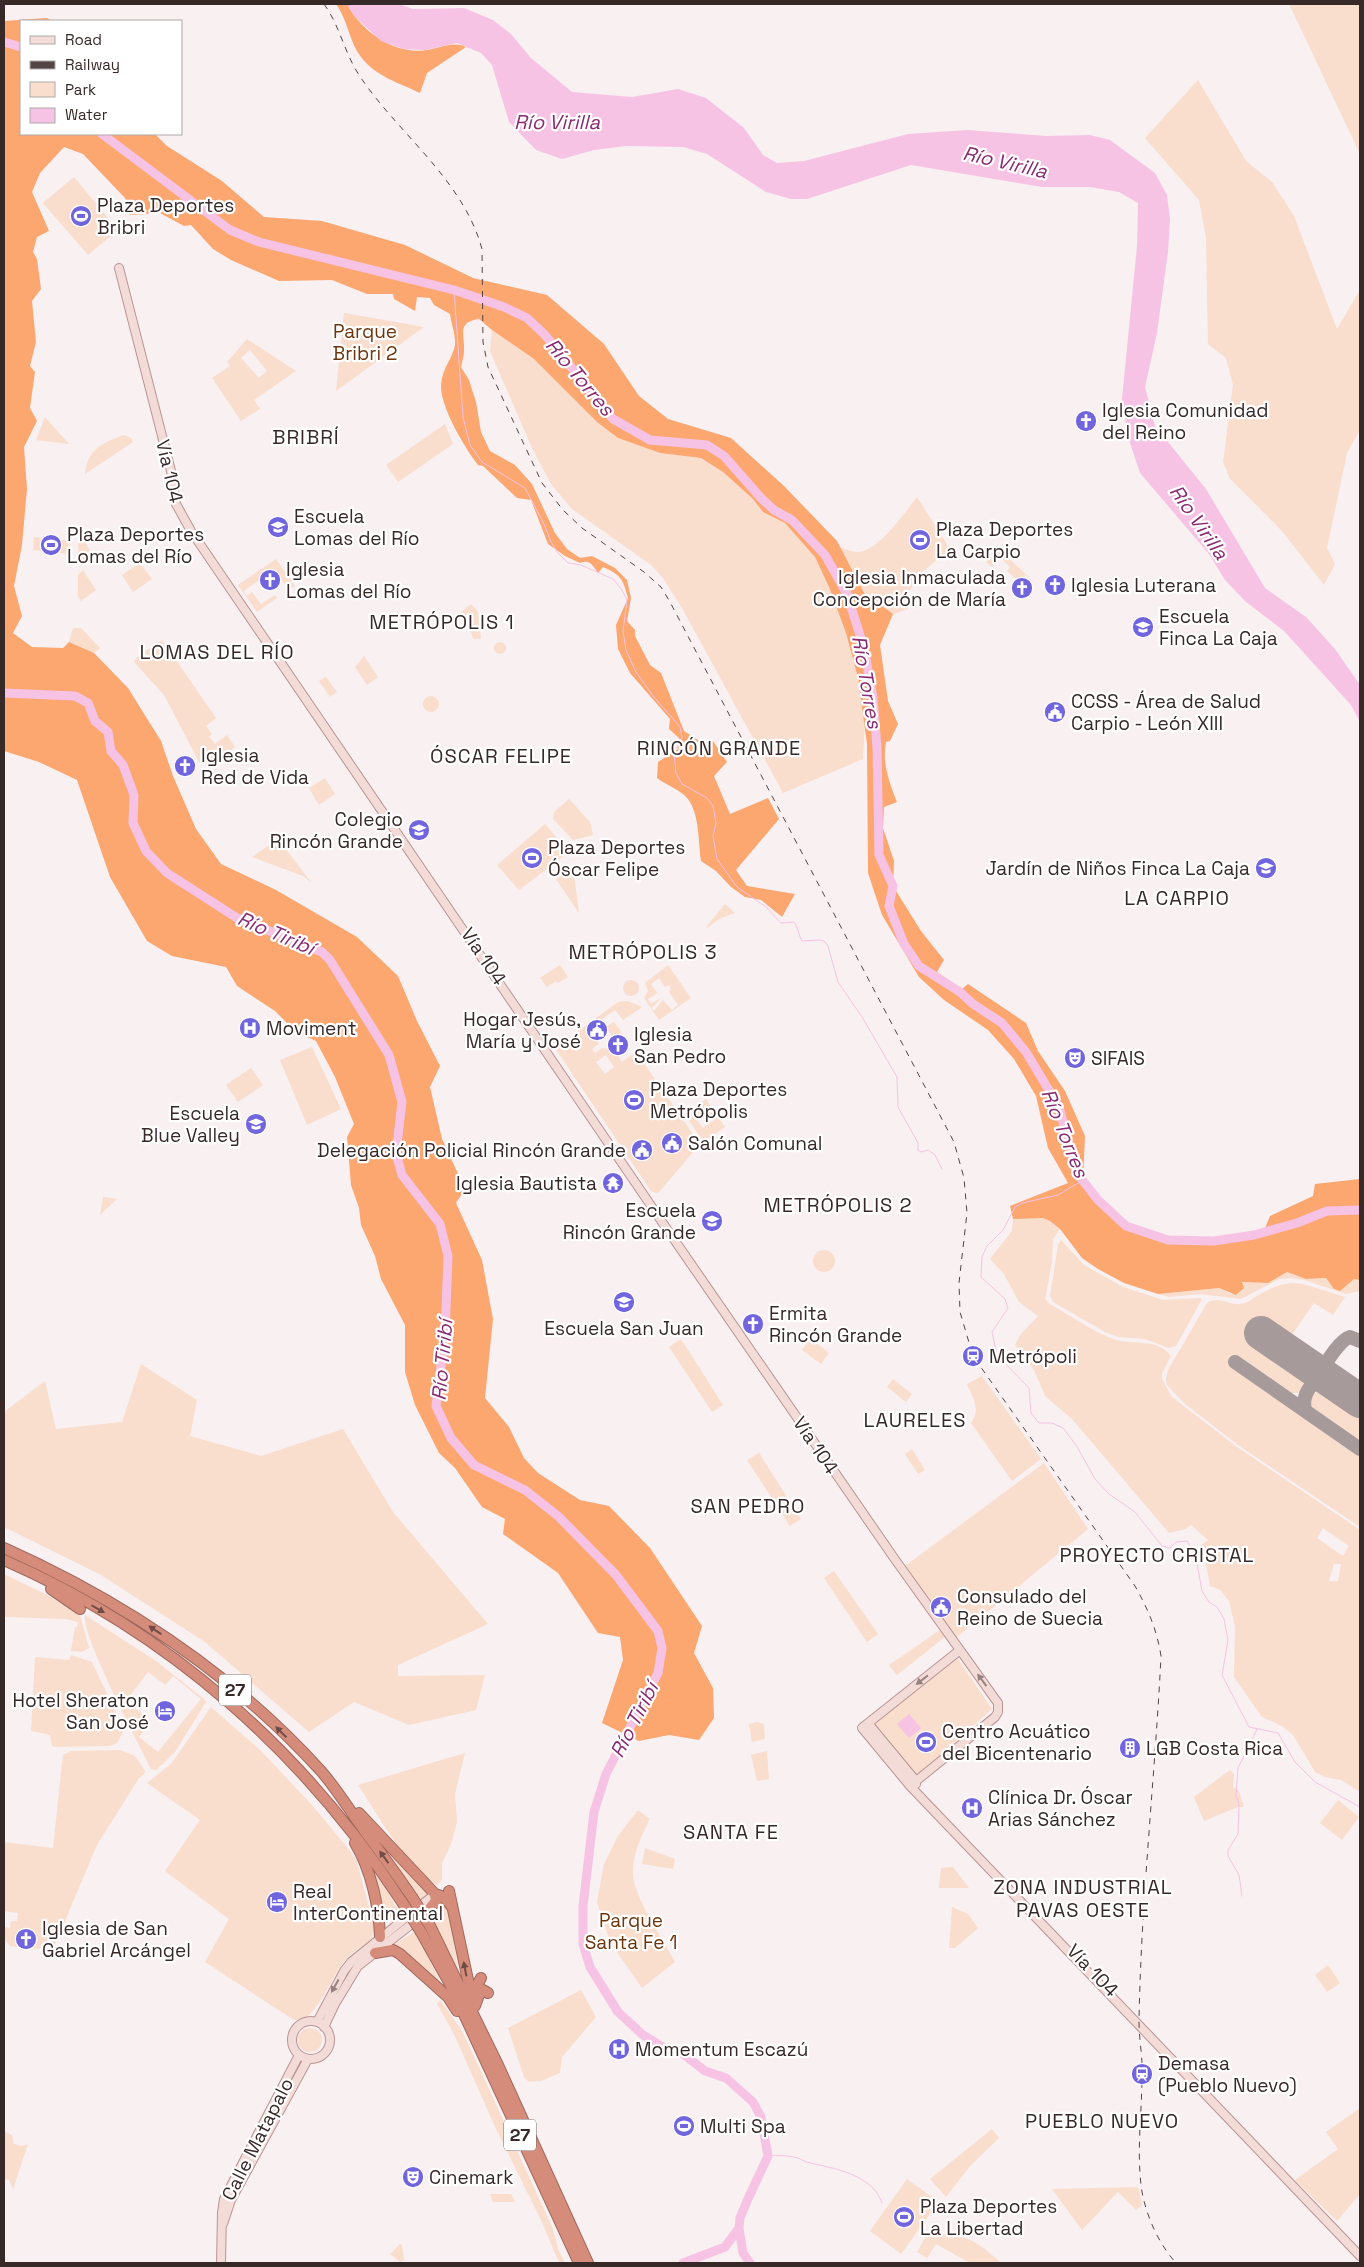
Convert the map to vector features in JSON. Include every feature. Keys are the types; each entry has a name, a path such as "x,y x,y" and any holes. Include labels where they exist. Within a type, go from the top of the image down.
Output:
{"highway":[{"name":"27","path":"4,1548 129,1612 168,1637 259,1710 310,1759 331,1783 412,1897 444,1951 588,2263"},
{"name":"27","path":"6,1561 95,1607 180,1661 265,1734 323,1796 376,1862 421,1932 450,1984 578,2263"},
{"path":"6,1561 80,1609"},
{"path":"331,1783 426,1884 442,1893 454,1910 473,2001 498,2065"},
{"path":"323,1796 360,1850 376,1902 380,1938"},
{"path":"426,1913 442,1893"},
{"path":"375,1953 393,1950 422,1974 448,1998 480,2048"},
{"path":"473,2001 481,1978"},
{"path":"473,2001 483,1990 488,1994"}],"main road":[{"name":"Vía 104","path":"119,268 171,471 176,504 191,532 582,1098 675,1239 894,1558 994,1697 998,1712 913,1784"},
{"name":"Vía 104","path":"960,1650 862,1728 1360,2256"},
{"path":"317,2022 344,1971 380,1938 442,1893"},
{"path":"324,2027 334,2004 351,1976 364,1960 426,1913"},
{"path":"305,2022 317,2022 324,2027 330,2041 327,2050 319,2057 308,2059 299,2055 292,2042 294,2032 305,2022"},
{"name":"Calle Matapalo","path":"221,2263 224,2199 299,2055"},
{"name":"Calle Matapalo","path":"223,2226 232,2200 308,2059"}],"green space":[{"path":"1289,4 1360,4 1360,154"},
{"path":"1198,80 1246,161 1272,182 1294,216 1337,329 1360,290 1360,430 1347,453 1327,548 1335,564 1324,585 1282,531 1230,479 1223,462 1233,385 1226,358 1208,344 1206,238 1199,200 1145,138"},
{"name":"Plaza Deportes Bribri","path":"74,177 118,230 88,255 43,203"},
{"name":"Parque Bribri 2","path":"344,313 424,327 336,391"},
{"path":"492,330 534,359 597,422 618,438 660,453 701,458 723,472 753,499 763,512 785,523 801,540 815,557 829,587 846,633 858,678 865,718 863,759 783,793 682,608 663,578 651,565 572,509 551,484 532,448 490,351"},
{"path":"247,339 296,371 254,400 260,409 241,421 212,378 230,366 227,362","holes":["250,350 267,371 259,378 241,358"]},
{"path":"45,417 69,444 36,440"},
{"path":"445,424 453,444 398,482 386,465"},
{"path":"124,435 131,438 133,442 85,474 89,458 98,448"},
{"path":"917,497 950,549 921,573 904,599 908,609 866,624 833,544 856,552 864,551 873,546 890,531"},
{"name":"Plaza Deportes Lomas del Río","path":"34,537 70,541 69,554 33,550"},
{"path":"83,538 93,556 79,565 78,541"},
{"path":"999,549 1037,585 1025,575 1021,580 1019,578 1017,580 1007,571 1010,567 1001,558 992,567 986,562"},
{"path":"276,559 295,586 289,590 274,569 244,591 247,596 252,592 261,604 275,595 277,598 257,612 238,585"},
{"path":"140,563 152,579 133,592 122,575"},
{"path":"83,570 96,590 81,601 78,596 78,575"},
{"path":"960,570 964,578 951,585 946,577"},
{"path":"471,604 478,612 481,639 473,639 470,628 459,614"},
{"path":"73,628 81,628 100,648 94,653 69,642"},
{"path":"162,640 216,718 206,726 212,734 209,736 215,744 227,735 235,747 213,763 203,764 199,762 164,695 134,662 137,657"},
{"path":"500,642 506,648 500,654 494,648"},
{"path":"364,656 378,677 367,685 355,667"},
{"path":"326,677 337,692 330,697 319,681"},
{"path":"428,696 434,696 439,701 437,710 428,712 423,707 423,701"},
{"path":"325,778 335,794 319,805 309,788"},
{"path":"569,799 590,822 593,835 573,840 553,819 554,812"},
{"name":"Plaza Deportes Óscar Felipe","path":"545,824 569,852 519,890 497,865"},
{"path":"278,839 311,882 303,876 252,857"},
{"path":"573,868 579,913 556,879"},
{"path":"725,904 735,913 719,919 707,928 706,927"},
{"path":"560,965 568,977 558,983 556,981 547,987 540,978"},
{"path":"668,965 691,998 659,1020 644,998 648,991 645,983","holes":["659,978 665,987 669,985 671,989 669,992 678,1005 672,1010 663,1000 654,1011 652,1008 661,998 651,1004 648,999 657,993 651,984"]},
{"path":"631,980 639,988 631,996 623,988"},
{"path":"627,1001 642,1007 623,1020 615,1010 585,1031 590,1039 594,1036 599,1044 592,1049 595,1053 602,1048 608,1049 612,1055 617,1054 622,1062 636,1052 700,1144 659,1192 656,1193 651,1191 555,1048 618,1002","holes":["606,1055 614,1067 605,1074 596,1062"]},
{"path":"614,1022 621,1031 614,1039 606,1027"},
{"path":"312,1047 341,1109 307,1125 280,1060"},
{"path":"251,1068 263,1085 238,1102 226,1085"},
{"path":"706,1099 725,1127 704,1142 684,1114","holes":["709,1112 714,1120 703,1128 697,1120"]},
{"path":"103,1197 117,1199 100,1215"},
{"path":"1043,1218 1060,1229 1053,1239 1052,1262 1045,1299 1050,1304 1107,1337 1116,1340 1152,1344 1165,1350 1171,1356 1162,1374 1162,1379 1172,1397 1237,1447 1360,1530 1360,1792 1341,1780 1325,1777 1315,1772 1293,1735 1282,1726 1262,1717 1234,1677 1235,1627 1229,1601 1220,1590 1210,1586 1205,1559 1200,1546 1208,1540 1191,1525 1185,1529 1169,1533 1072,1419 1045,1396 1034,1370 1015,1345 1021,1334 1038,1316 1019,1302 1004,1274 990,1259 1012,1231 1013,1219","holes":["1323,1528 1349,1546 1343,1556 1317,1538","1334,1564 1341,1564 1338,1581 1329,1581"]},
{"path":"1061,1240 1084,1265 1123,1287 1163,1300 1201,1298 1176,1346 1169,1348 1145,1339 1118,1337 1105,1332 1053,1302 1050,1296 1058,1245"},
{"path":"820,1250 828,1250 835,1257 835,1265 828,1272 820,1272 813,1265 813,1257"},
{"path":"1286,1272 1306,1279 1326,1278 1334,1289 1354,1279 1360,1280 1360,1291 1346,1294 1304,1280 1290,1278 1279,1279 1241,1299 1200,1294 1169,1297 1158,1294 1219,1288 1231,1294 1242,1282 1268,1283"},
{"path":"1292,1283 1303,1284 1345,1297 1333,1315 1314,1303 1289,1339 1259,1319 1248,1336 1305,1376 1305,1384 1299,1393 1290,1393 1239,1358 1233,1367 1360,1455 1360,1527 1238,1445 1184,1403 1167,1385 1168,1370 1207,1303 1220,1300 1243,1304 1273,1288"},
{"path":"810,1338 829,1353 821,1364 802,1350"},
{"path":"681,1339 723,1405 712,1412 669,1347"},
{"path":"141,1364 197,1400 190,1436 261,1456 343,1429 393,1512 488,1624 398,1665 398,1676 485,1675 476,1710 409,1725 354,1702 309,1732 205,1642 101,1575 4,1527 4,1412 45,1381 56,1429 122,1422"},
{"path":"982,1376 1041,1459 1012,1481 971,1423 976,1408 967,1384"},
{"path":"893,1379 912,1394 906,1402 887,1387"},
{"path":"1323,1389 1360,1414 1360,1441 1313,1408 1311,1402 1313,1396"},
{"path":"912,1449 925,1470 918,1474 905,1454"},
{"path":"759,1453 801,1519 790,1526 747,1460"},
{"path":"1044,1463 1088,1529 956,1638 905,1566"},
{"path":"834,1571 878,1634 867,1642 824,1578"},
{"path":"4,1574 53,1598 80,1615 89,1648 82,1652 71,1651 75,1627 77,1627 78,1622 65,1619 5,1617 4,1636"},
{"path":"85,1615 156,1661 206,1702 175,1752 156,1770 151,1769 124,1715 101,1666 86,1626","holes":["148,1672 165,1685 173,1676 201,1699 158,1752 139,1737 151,1721 126,1701"]},
{"path":"940,1630 945,1637 897,1675 889,1665"},
{"path":"71,1655 92,1662 124,1730 117,1743 110,1746 56,1747 52,1746 50,1735 31,1731 35,1657 69,1660"},
{"path":"955,1657 992,1709 920,1773 915,1775 875,1726 875,1723"},
{"path":"211,1707 261,1751 312,1805 357,1862 374,1926 372,1938 345,1960 321,2000 305,2019 294,2020 205,1962 229,1919 165,1871 200,1820 147,1783 171,1764"},
{"path":"757,1722 764,1724 765,1739 752,1742 749,1724"},
{"path":"120,1750 135,1756 145,1771 97,1845 51,1954 49,1953 50,1945 41,1944 40,1949 10,1946 4,1939 4,1927 10,1928 11,1921 17,1921 18,1913 4,1911 4,1842 53,1848 63,1755 71,1751","holes":["17,1932 37,1934 36,1946 16,1944"]},
{"path":"767,1751 769,1779 757,1781 751,1755"},
{"path":"465,1753 455,1794 457,1822 451,1844 442,1863 442,1880 437,1885 415,1868 404,1855 358,1785"},
{"path":"1230,1770 1234,1774 1233,1787 1239,1791 1244,1807 1238,1807 1204,1821 1194,1797"},
{"path":"1338,1800 1359,1817 1342,1840 1320,1823"},
{"name":"Parque Santa Fe 1","path":"638,1810 650,1819 640,1839 636,1853 633,1868 635,1884 638,1895 650,1919 675,1962 642,1988 610,1942 597,1902 604,1864 618,1836"},
{"path":"376,1836 429,1892 421,1899"},
{"path":"645,1848 675,1859 673,1869 642,1864"},
{"path":"366,1861 384,1885 399,1912 384,1923"},
{"path":"953,1867 969,1888 939,1888 941,1868"},
{"path":"443,1906 448,1907 458,1968 431,1916"},
{"path":"952,1907 968,1914 978,1928 955,1948 949,1948"},
{"path":"414,1932 418,1935 443,1988 392,1946"},
{"path":"1328,1965 1340,1983 1327,1992 1315,1975"},
{"path":"581,1990 596,2017 562,2057 560,2073 541,2081 529,2082 524,2077 508,2028"},
{"path":"440,2000 461,2029 472,2052 553,2229 558,2249 565,2263 559,2263 541,2220 496,2129 454,2034 437,2004"},
{"path":"310,2028 319,2031 322,2040 319,2049 310,2052 301,2049 298,2040 301,2031"},
{"path":"1360,2108 1360,2194 1337,2221 1295,2180 1338,2149 1326,2132"},
{"path":"992,2129 999,2138 970,2166 946,2197 930,2179"},
{"path":"4,2131 12,2135 14,2144 22,2146 28,2144 13,2189 9,2180 4,2179"},
{"name":"Plaza Deportes La Libertad","path":"907,2179 939,2202 901,2254 870,2231"},
{"path":"1138,2187 1142,2205 1136,2210 1118,2192 1082,2230 1052,2189"},
{"path":"490,2194 511,2194 515,2202 493,2202"},
{"path":"930,2230 963,2237 981,2246 1001,2263 970,2263 936,2244 927,2258 917,2252"},
{"path":"400,2244 402,2245 404,2260 400,2262 390,2254"}],"shaded area":[{"path":"336,4 347,4 361,24 370,32 391,45 403,49 427,50 451,45 466,47 427,73 420,93 380,74 367,64 357,51"},
{"path":"47,18 50,20 20,20 20,135 156,135 167,146 222,181 264,217 322,221 405,245 473,278 547,295 604,344 639,396 668,419 731,438 784,486 837,541 864,593 893,614 880,645 888,701 898,724 890,741 886,742 885,750 887,772 897,802 884,807 883,828 894,861 893,886 921,931 944,960 937,972 962,989 968,984 1026,1023 1038,1051 1065,1091 1085,1136 1083,1180 1098,1200 1125,1226 1168,1240 1214,1241 1263,1233 1270,1216 1313,1196 1315,1184 1360,1179 1360,1280 1354,1279 1340,1291 1334,1289 1326,1278 1306,1279 1287,1272 1268,1283 1242,1282 1244,1288 1236,1295 1219,1288 1158,1294 1124,1283 1098,1269 1082,1258 1060,1229 1050,1221 1043,1218 1013,1219 1010,1206 1068,1183 1048,1148 1036,1096 1014,1059 988,1030 944,1000 919,977 882,915 868,873 867,744 858,678 846,633 829,587 815,557 785,523 763,512 753,499 723,472 701,458 660,453 618,438 597,422 534,359 479,319 464,326 464,353 461,367 469,380 476,402 481,432 490,451 515,465 532,484 555,533 567,549 580,558 592,556 615,568 627,580 631,598 627,621 635,630 635,636 650,665 661,673 684,731 701,742 713,741 727,762 714,776 730,814 768,798 779,819 736,870 747,886 795,894 782,917 761,900 745,897 731,887 716,871 701,861 699,835 693,808 684,795 657,778 658,762 678,749 679,738 669,729 670,719 630,673 618,649 616,625 628,598 625,586 618,575 603,567 598,573 589,563 580,563 565,556 548,544 531,500 517,498 483,466 478,465 460,438 445,404 441,385 443,373 455,345 450,314 434,305 430,298 417,297 415,311 394,299 393,294 367,294 332,280 279,281 231,260 213,249 191,225 184,226 160,213 130,215 125,198 83,154 64,147 40,173 32,192 49,231 37,237 33,252 37,259 41,289 32,301 36,342 30,366 35,372 30,408 37,421 24,447 27,489 22,545 14,586 22,616 13,633 32,647 63,648 69,642 94,653 128,688 161,741 173,776 196,829 221,864 276,890 357,937 398,976 417,1021 440,1066 430,1087 442,1139 465,1189 456,1203 482,1260 493,1319 485,1398 509,1427 524,1458 538,1473 580,1500 609,1506 650,1548 702,1626 694,1653 713,1688 714,1718 699,1740 669,1735 639,1741 602,1723 623,1660 620,1637 598,1633 558,1573 503,1534 505,1519 482,1507 455,1468 439,1453 415,1405 405,1372 405,1325 381,1279 375,1256 361,1225 359,1208 351,1185 347,1137 354,1124 335,1077 316,1041 296,1032 275,1011 237,986 226,967 172,956 147,941 110,877 77,780 39,762 4,751 4,21"}],"water":[{"name":"Río Virilla","path":"347,4 399,4 413,9 464,8 493,20 511,34 531,58 572,92 632,97 678,89 706,98 744,128 763,155 777,163 804,161 908,134 967,130 1047,136 1090,135 1110,140 1155,173 1167,195 1170,219 1168,252 1157,333 1145,387 1155,426 1206,489 1265,588 1306,617 1335,649 1360,685 1360,722 1351,705 1284,631 1246,602 1225,580 1209,554 1140,473 1128,437 1122,399 1137,246 1138,203 1119,192 1090,187 1042,187 911,165 807,199 791,199 766,192 707,154 683,147 626,146 594,150 562,159 536,150 509,122 492,65 481,53 457,43 425,50 403,49 381,41 354,16"},
{"path":"909,1714 921,1728 909,1738 897,1724"}],"waterway":[{"name":"Río Torres","path":"4,42 20,47"},
{"name":"Río Torres","path":"103,135 230,230 259,242 454,290 504,307 527,318 545,335 613,419 650,440 707,445 724,456 761,498 774,510 792,520 825,555 847,594 864,648 873,698 877,748 879,855 893,886 889,906 904,944 919,966 960,992 973,1004 1002,1023 1026,1052 1059,1107 1076,1172 1098,1200 1126,1226 1168,1240 1214,1241 1254,1235 1297,1223 1327,1211 1360,1210"},
{"path":"454,290 463,417 470,445 482,462 525,488 544,524 551,542 568,563 581,565 613,579 622,590 627,600 623,631 626,650 636,672 653,696 680,727 682,737 674,753 676,773 682,784 707,798 713,806 716,823 713,836 717,859 737,887 766,907 781,923 794,922 802,941 819,940 824,941 828,946 838,982 862,1017 897,1077 898,1107 918,1143 918,1150 921,1152 928,1150 935,1155 942,1169"},
{"name":"Río Tiribí","path":"4,693 75,696 88,703 95,721 108,732 111,751 123,765 134,795 133,823 146,851 167,873 237,918 322,952 330,960 389,1055 402,1102 396,1153 402,1175 440,1224 448,1256 445,1334 436,1406 451,1438 474,1465 525,1490 558,1516 616,1575 658,1631 662,1648 658,1673 606,1774 594,1812 583,1906 583,1944 590,1967 618,2012 643,2035 666,2049 683,2054 705,2071 726,2078 753,2102 761,2117 768,2156 740,2218 739,2228 743,2253 750,2263"},
{"path":"1083,1180 1058,1195 1022,1203 1015,1207 1003,1230 987,1246 982,1257 981,1277 1005,1299 1008,1308 992,1332 997,1355 1029,1388 1031,1413 1039,1423 1052,1423 1063,1428 1076,1445 1095,1479 1109,1494 1135,1512 1162,1546 1170,1548 1176,1542 1187,1541 1195,1552 1202,1591 1209,1602 1217,1607 1224,1619 1228,1640 1222,1675 1249,1727 1278,1733 1295,1762 1315,1782 1360,1807"},
{"path":"1242,1896 1239,1875 1228,1856 1228,1850 1238,1834 1239,1803 1236,1796 1238,1768 1257,1729"},
{"path":"768,2156 793,2157 850,2174 870,2185 882,2203"},
{"path":"683,2263 725,2247 739,2228"}],"taxiway":[{"path":"1330,1381 1325,1369 1334,1351 1350,1337 1360,1341"},
{"path":"1235,1362 1360,1449"},
{"path":"1311,1368 1315,1375 1314,1382"},
{"path":"1306,1411 1304,1405 1309,1388 1319,1381 1330,1381"}],"runway":[{"path":"1261,1333 1360,1401"}],"railway":[{"path":"324,4 359,75 375,97 445,179 473,224 482,249 483,342 488,367 542,483 563,510 582,528 644,572 661,587 954,1142 964,1178 967,1213 959,1283 960,1312 973,1356 1135,1586 1151,1620 1161,1656 1140,1976 1139,2022 1142,2090 1139,2163 1142,2192 1150,2221 1164,2248 1176,2263"}],"place":[{"name":"Plaza Deportes Bribri","path":"81,216"},
{"name":"Iglesia Comunidad del Reino","path":"1086,421"},
{"name":"Escuela Lomas del Río","path":"278,527"},
{"name":"Plaza Deportes La Carpio","path":"920,540"},
{"name":"Plaza Deportes Lomas del Río","path":"51,545"},
{"name":"Iglesia Lomas del Río","path":"270,580"},
{"name":"Iglesia Luterana","path":"1055,585"},
{"name":"Iglesia Inmaculada Concepción de María","path":"1022,588"},
{"name":"Escuela Finca La Caja","path":"1143,627"},
{"name":"CCSS - Área de Salud Carpio - León XIII","path":"1055,712"},
{"name":"Iglesia Red de Vida","path":"185,766"},
{"name":"Colegio Rincón Grande","path":"419,830"},
{"name":"Plaza Deportes Óscar Felipe","path":"532,858"},
{"name":"Jardín de Niños Finca La Caja","path":"1266,868"},
{"name":"Moviment","path":"250,1028"},
{"name":"Hogar Jesús, María y José","path":"597,1030"},
{"name":"Iglesia San Pedro","path":"618,1045"},
{"name":"SIFAIS","path":"1075,1058"},
{"name":"Plaza Deportes Metrópolis","path":"634,1100"},
{"name":"Escuela Blue Valley","path":"256,1124"},
{"name":"Salón Comunal","path":"672,1143"},
{"name":"Delegación Policial Rincón Grande","path":"642,1150"},
{"name":"Iglesia Bautista","path":"613,1183"},
{"name":"Escuela Rincón Grande","path":"712,1221"},
{"name":"Escuela San Juan","path":"624,1302"},
{"name":"Ermita Rincón Grande","path":"753,1324"},
{"name":"Metrópoli","path":"973,1356"},
{"name":"Consulado del Reino de Suecia","path":"941,1607"},
{"name":"Hotel Sheraton San José","path":"165,1711"},
{"name":"Centro Acuático del Bicentenario","path":"926,1742"},
{"name":"LGB Costa Rica","path":"1130,1748"},
{"name":"Clínica Dr. Óscar Arias Sánchez","path":"972,1808"},
{"name":"Real InterContinental","path":"277,1902"},
{"name":"Iglesia de San Gabriel Arcángel","path":"26,1939"},
{"name":"Momentum Escazú","path":"619,2049"},
{"name":"Demasa (Pueblo Nuevo)","path":"1142,2074"},
{"name":"Multi Spa","path":"684,2126"},
{"name":"Cinemark","path":"413,2177"},
{"name":"Plaza Deportes La Libertad","path":"904,2217"}],"district":[{"name":"BRIBRÍ","path":"306,437"},
{"name":"METRÓPOLIS 1","path":"442,622"},
{"name":"LOMAS DEL RÍO","path":"217,652"},
{"name":"RINCÓN GRANDE","path":"719,748"},
{"name":"ÓSCAR FELIPE","path":"501,756"},
{"name":"LA CARPIO","path":"1177,898"},
{"name":"METRÓPOLIS 3","path":"643,952"},
{"name":"METRÓPOLIS 2","path":"838,1205"},
{"name":"LAURELES","path":"915,1420"},
{"name":"SAN PEDRO","path":"748,1506"},
{"name":"PROYECTO CRISTAL","path":"1157,1555"},
{"name":"SANTA FE","path":"731,1832"},
{"name":"ZONA INDUSTRIAL PAVAS OESTE","path":"1083,1898"},
{"name":"PUEBLO NUEVO","path":"1102,2121"}]}
